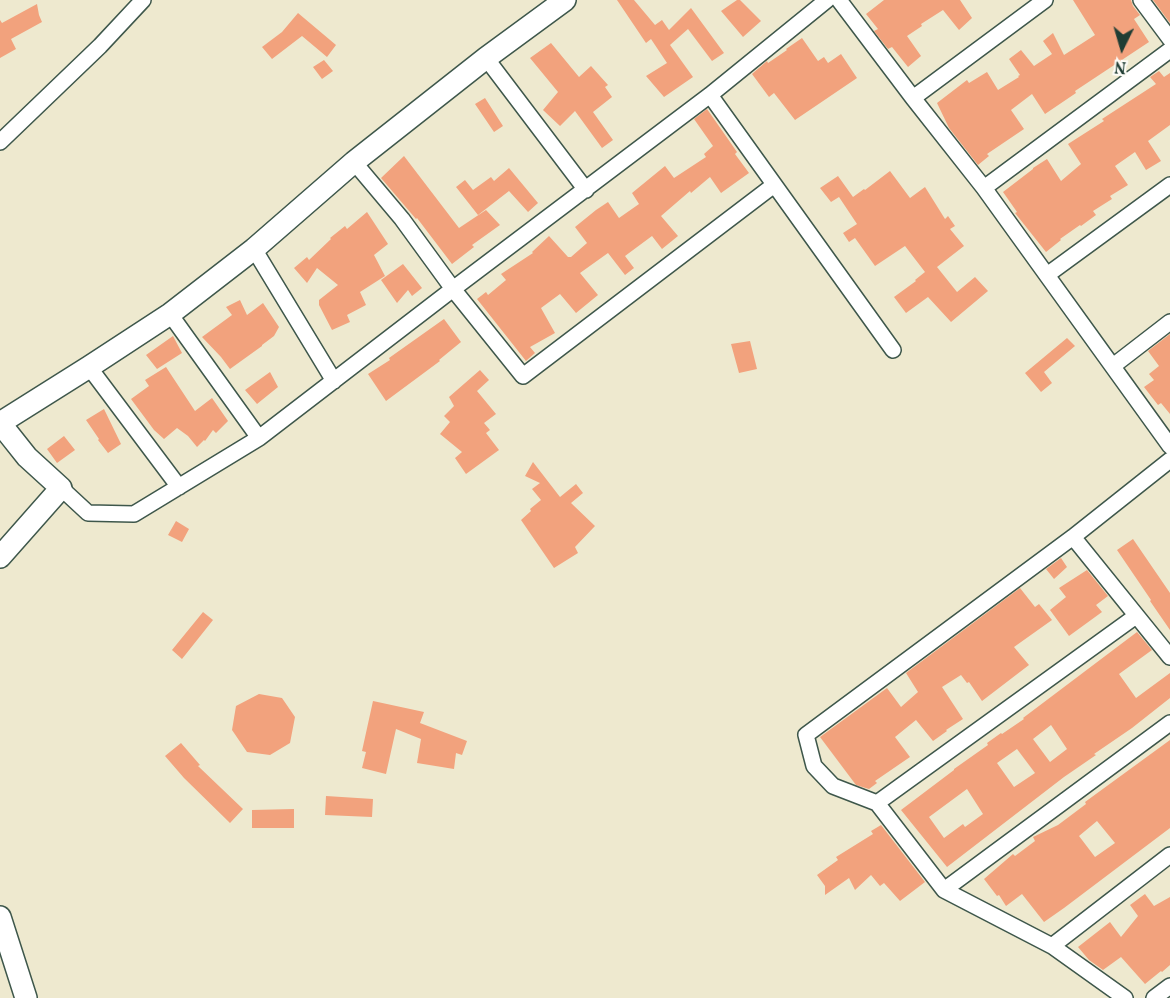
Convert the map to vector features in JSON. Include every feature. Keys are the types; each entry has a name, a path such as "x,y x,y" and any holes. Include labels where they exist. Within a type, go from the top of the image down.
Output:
{"street":[{"path":"0,142 100,46 143,0"},
{"path":"565,0 486,58 354,162 254,249 170,314 0,423 27,457 88,513 134,514 259,438 710,95 826,0"},
{"path":"839,0 984,188 1170,446"},
{"path":"913,98 1045,0"},
{"path":"1141,0 1170,39"},
{"path":"984,188 1170,50"},
{"path":"486,58 586,190"},
{"path":"710,95 893,350"},
{"path":"354,162 402,219 453,289 523,376 774,185"},
{"path":"1047,275 1170,185"},
{"path":"254,249 334,381"},
{"path":"170,314 259,438"},
{"path":"1113,366 1170,322"},
{"path":"89,367 179,487"},
{"path":"1125,998 1052,946 944,890 878,803 833,786 814,766 806,735 1073,537 1170,460"},
{"path":"0,557 61,488"},
{"path":"1073,537 1170,657"},
{"path":"878,803 1136,616"},
{"path":"944,890 1170,723"},
{"path":"1052,946 1170,855"},
{"path":"0,918 26,998"},
{"path":"1154,998 1170,986"}],"building":[{"path":"617,0 634,0 655,25 662,20 669,30 691,8 724,53 712,61 688,29 670,45 693,77 664,97 646,76 667,63 651,39 646,43"},
{"path":"740,0 761,21 743,37 721,11"},
{"path":"884,0 960,0 972,18 959,30 943,10 921,24 922,26 907,36 921,56 908,67 892,47 888,49 874,31 878,29 866,14"},
{"path":"1073,0 1131,0 1140,15 1134,19 1149,42 1075,91 1076,93 1045,114 1032,94 1011,110 1024,129 987,154 989,156 978,165 949,128 937,103 967,80 969,83 987,72 998,90 1019,77 1020,75 1009,59 1021,50 1034,66 1052,54 1043,41 1053,33 1064,55 1095,35"},
{"path":"1153,0 1170,0 1170,23"},
{"path":"37,4 42,22 11,39 16,49 0,58 0,20 2,23"},
{"path":"298,13 336,45 327,57 302,36 272,59 262,47 282,32"},
{"path":"802,38 818,61 824,57 828,63 841,54 857,78 795,120 774,93 769,97 752,74"},
{"path":"551,43 579,77 591,66 608,85 605,87 612,97 593,112 613,140 602,148 575,111 560,126 543,110 558,92 530,58"},
{"path":"324,60 333,71 322,79 313,67"},
{"path":"1159,71 1164,77 1170,73 1170,125 1148,141 1161,161 1146,170 1135,152 1115,166 1128,185 1110,196 1112,199 1093,211 1096,215 1060,239 1046,252 1015,213 1017,212 1003,192 1047,159 1061,181 1081,164 1068,144 1156,84 1150,77"},
{"path":"485,98 503,126 494,132 475,104"},
{"path":"707,109 749,173 721,193 710,177 691,193 690,191 661,216 678,236 662,249 652,236 625,256 634,268 625,275 608,253 580,273 598,295 576,313 560,294 541,308 555,333 530,347 535,353 526,361 477,299 486,292 488,295 506,280 501,274 533,253 549,236 568,257 571,257 587,243 575,227 596,210 608,202 619,218 639,204 632,193 665,166 674,178 706,157 704,154 713,146 694,119"},
{"path":"404,156 459,228 486,210 500,225 472,245 474,247 452,264 417,218 381,178"},
{"path":"509,168 538,203 528,212 509,191 478,215 456,187 465,180 473,190 491,177 494,181"},
{"path":"890,171 910,198 925,187 945,219 948,216 955,226 950,229 964,246 937,267 957,292 975,277 988,291 951,322 928,297 906,313 894,297 925,272 905,246 875,266 855,238 849,242 843,233 857,224 839,197 831,202 820,188 838,176 853,197"},
{"path":"367,212 388,244 374,255 385,276 360,292 366,305 347,315 350,322 332,330 319,305 319,300 338,285 317,268 307,283 294,268 307,257 309,260 330,238 345,226 347,229"},
{"path":"403,264 422,288 412,296 408,290 397,303 381,280"},
{"path":"240,300 247,315 263,303 279,327 274,336 230,369 202,337 232,315 226,307"},
{"path":"444,319 461,342 440,361 386,401 368,374"},
{"path":"1170,334 1170,414 1161,403 1158,405 1144,387 1154,380 1149,374 1159,366 1148,351"},
{"path":"173,336 182,353 157,369 146,355"},
{"path":"1067,338 1075,346 1044,372 1052,383 1041,392 1025,373"},
{"path":"750,341 757,369 739,373 731,344"},
{"path":"166,367 195,411 212,398 228,421 216,433 213,430 197,447 177,428 164,439 154,430 131,399 149,386 145,380"},
{"path":"480,370 489,380 477,391 496,414 484,423 490,430 486,433 499,450 466,474 455,458 462,452 440,434 450,422 444,416 454,406 449,397"},
{"path":"270,372 278,387 257,404 245,390"},
{"path":"104,409 121,444 108,453 86,420"},
{"path":"64,436 75,450 57,463 47,449"},
{"path":"533,462 560,497 576,484 583,493 571,503 595,526 575,547 578,553 554,568 521,520 541,500 532,489 540,483 525,476"},
{"path":"176,521 189,529 182,542 168,535"},
{"path":"1133,539 1170,593 1170,630 1117,550"},
{"path":"1061,558 1067,567 1054,579 1046,569"},
{"path":"1087,570 1108,596 1096,605 1102,612 1069,636 1050,610 1066,597 1059,588"},
{"path":"1020,588 1035,607 1039,604 1052,620 1014,647 1029,665 982,701 969,682 967,683 961,675 942,687 963,719 933,741 916,720 895,737 910,757 875,781 877,783 869,789 856,785 820,737 887,688 901,707 918,692 906,673"},
{"path":"203,612 213,620 182,659 172,650"},
{"path":"1137,632 1152,650 1119,674 1136,698 1170,673 1170,698 947,867 901,810","holes":["1051,725 1067,749 1050,762 1033,739","1017,749 1035,773 1014,787 997,763","967,789 983,814 965,827 963,824 944,838 929,817"]},
{"path":"259,694 282,698 295,717 290,743 270,755 247,752 232,730 236,706"},
{"path":"373,701 424,712 420,723 467,741 462,755 456,753 454,769 417,763 421,739 396,729 386,774 362,768 366,752 362,751"},
{"path":"1170,740 1170,828 1044,922 1022,894 1006,906 984,879 1013,854 1015,856 1035,841 1033,837 1058,825 1086,804 1085,802","holes":["1097,821 1115,843 1095,857 1079,836"]},
{"path":"181,743 200,765 198,766 243,809 230,823 165,756"},
{"path":"326,796 373,799 372,817 325,815"},
{"path":"294,809 294,828 252,828 252,810"},
{"path":"881,825 925,882 900,901 884,883 880,886 871,875 855,890 849,878 825,895 825,886 817,875 838,860 836,857 873,834 871,831"},
{"path":"1145,894 1154,906 1170,897 1170,965 1145,984 1121,957 1103,970 1089,960 1078,947 1110,922 1121,937 1138,916 1130,905"}]}
